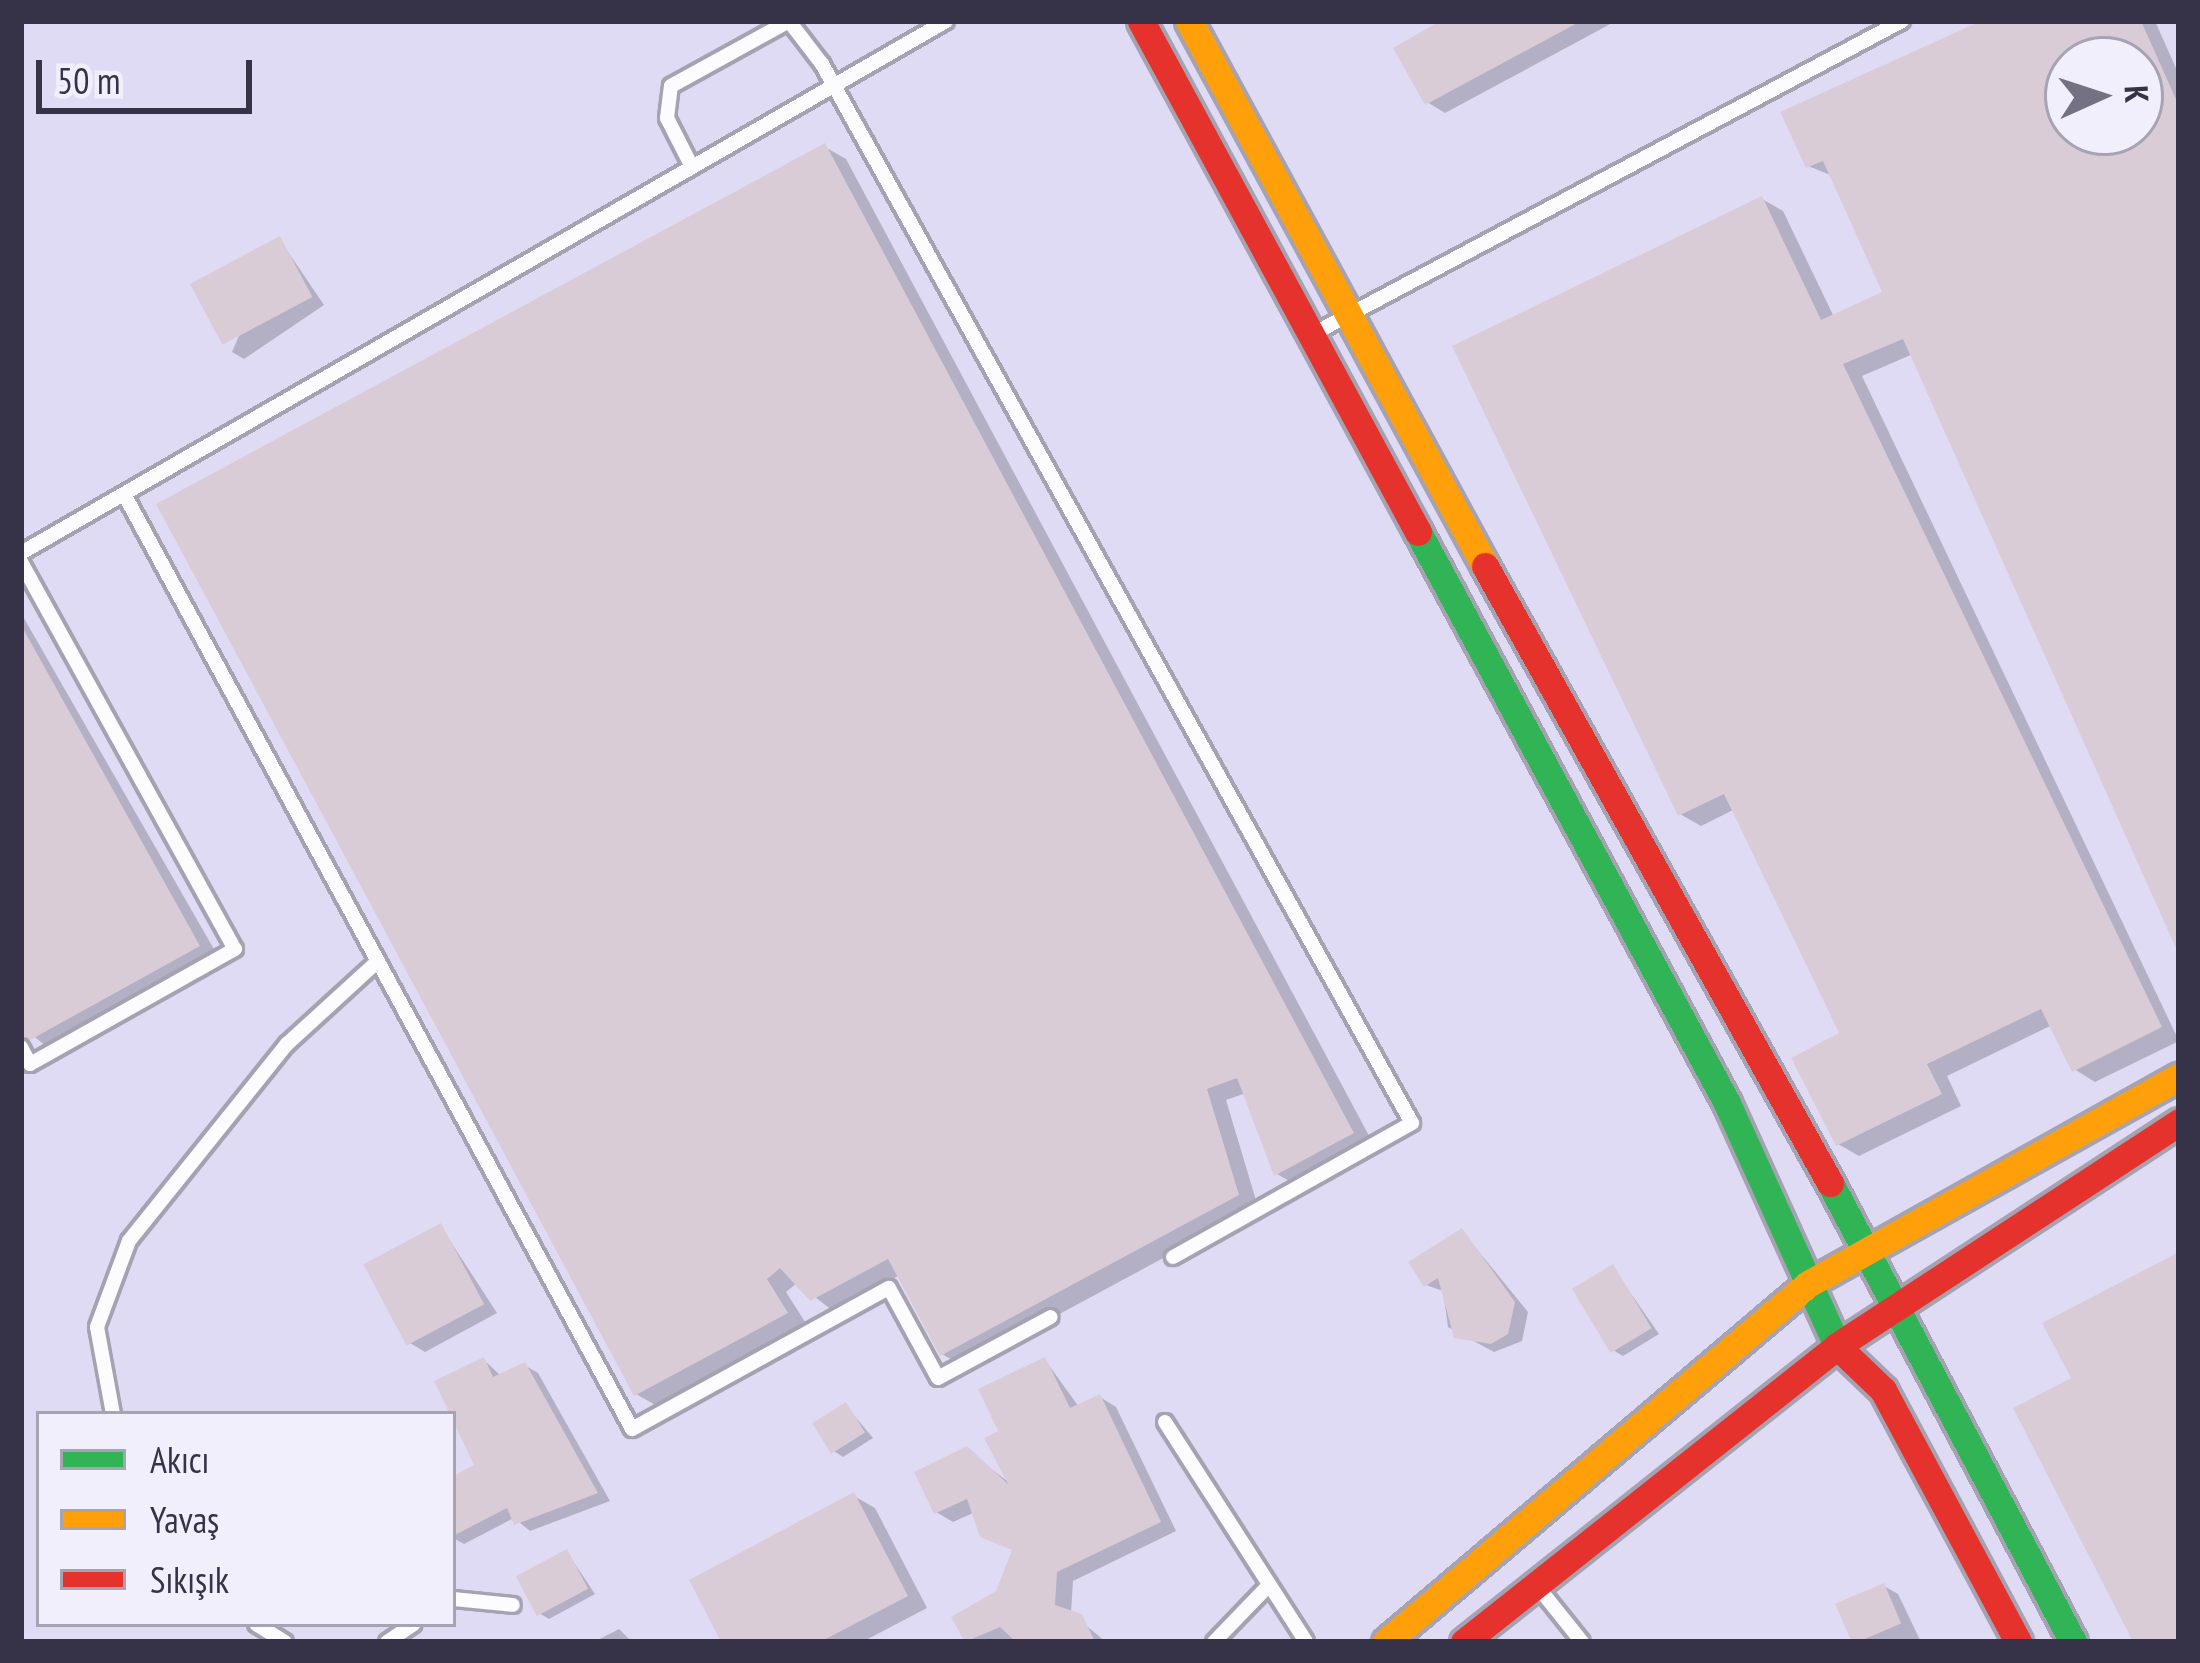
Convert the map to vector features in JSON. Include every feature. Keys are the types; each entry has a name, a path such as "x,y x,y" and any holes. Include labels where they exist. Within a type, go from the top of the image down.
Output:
{"street":[{"path":"1141,21 1727,1103 1837,1346 1882,1390 2018,1642"},
{"path":"1189,21 1766,1081 1870,1245 2073,1642"},
{"path":"1386,1642 1808,1284 1870,1245 2179,1077"},
{"path":"1464,1642 1837,1346 2179,1122"}],"lane":[{"path":"692,167 668,118 670,86 789,21 834,86 1412,1123 1173,1257"},
{"path":"21,553 946,21"},
{"path":"1312,334 1902,21"},
{"path":"124,494 632,1429 889,1288 938,1378 1051,1317"},
{"path":"21,562 236,949 31,1064 21,1047"},
{"path":"112,1411 97,1327 129,1240 287,1044 377,962"},
{"path":"1166,1422 1306,1642"},
{"path":"1535,1583 1582,1642"},
{"path":"1214,1642 1269,1585"},
{"path":"456,1599 513,1605"}],"shaded area":[{"path":"21,21 2179,21 2179,1642 21,1642"}],"building":[{"path":"1440,21 1581,21 1425,105 1393,48"},
{"path":"1981,21 2141,21 2148,36 2044,36 2044,156 2164,156 2164,72 2179,106 2179,955 1903,339 1843,364 2162,1027 2072,1072 2041,1009 1927,1064 1942,1094 1836,1146 1791,1058 1839,1033 1724,794 1678,816 1452,346 1762,196 1821,320 1882,292 1823,161 1806,168 1780,112"},
{"path":"825,143 1354,1133 1274,1176 1237,1078 1207,1089 1239,1195 940,1356 888,1259 810,1301 780,1268 767,1279 788,1313 634,1396 156,504"},
{"path":"280,236 312,297 222,345 190,284"},
{"path":"21,625 200,946 30,1040 21,1036"},
{"path":"441,1223 484,1304 406,1346 363,1264"},
{"path":"1462,1228 1515,1302 1508,1334 1491,1344 1454,1338 1438,1278 1424,1287 1408,1262"},
{"path":"2179,1252 2179,1642 2133,1642 2013,1408 2071,1378 2042,1323"},
{"path":"1613,1264 1652,1328 1610,1353 1572,1289"},
{"path":"484,1357 493,1377 525,1362 598,1493 514,1525 507,1508 456,1534 456,1474 474,1465 456,1427 456,1411 448,1411 434,1381"},
{"path":"1045,1357 1070,1408 1100,1394 1161,1522 1057,1572 1055,1605 1082,1614 1095,1642 1016,1642 1000,1627 965,1642 951,1617 996,1591 1012,1550 980,1537 967,1499 934,1514 914,1472 967,1446 1008,1484 984,1438 998,1431 978,1389"},
{"path":"846,1402 865,1433 831,1454 812,1423"},
{"path":"854,1492 908,1596 820,1642 721,1642 689,1580"},
{"path":"567,1549 588,1589 537,1616 516,1576"},
{"path":"1884,1583 1901,1624 1851,1642 1835,1604"}],"traffic: fast":[{"path":"1418,532 1727,1103 1837,1346"},
{"path":"1830,1183 2073,1642"}],"traffic: slow":[{"path":"1189,21 1485,566"},
{"path":"1386,1642 1808,1284 2179,1077"}],"traffic: jam":[{"path":"1141,21 1418,532"},
{"path":"1485,566 1830,1183"},
{"path":"1464,1642 1837,1346 2179,1122"},
{"path":"1837,1346 1883,1390 2018,1642"}]}
